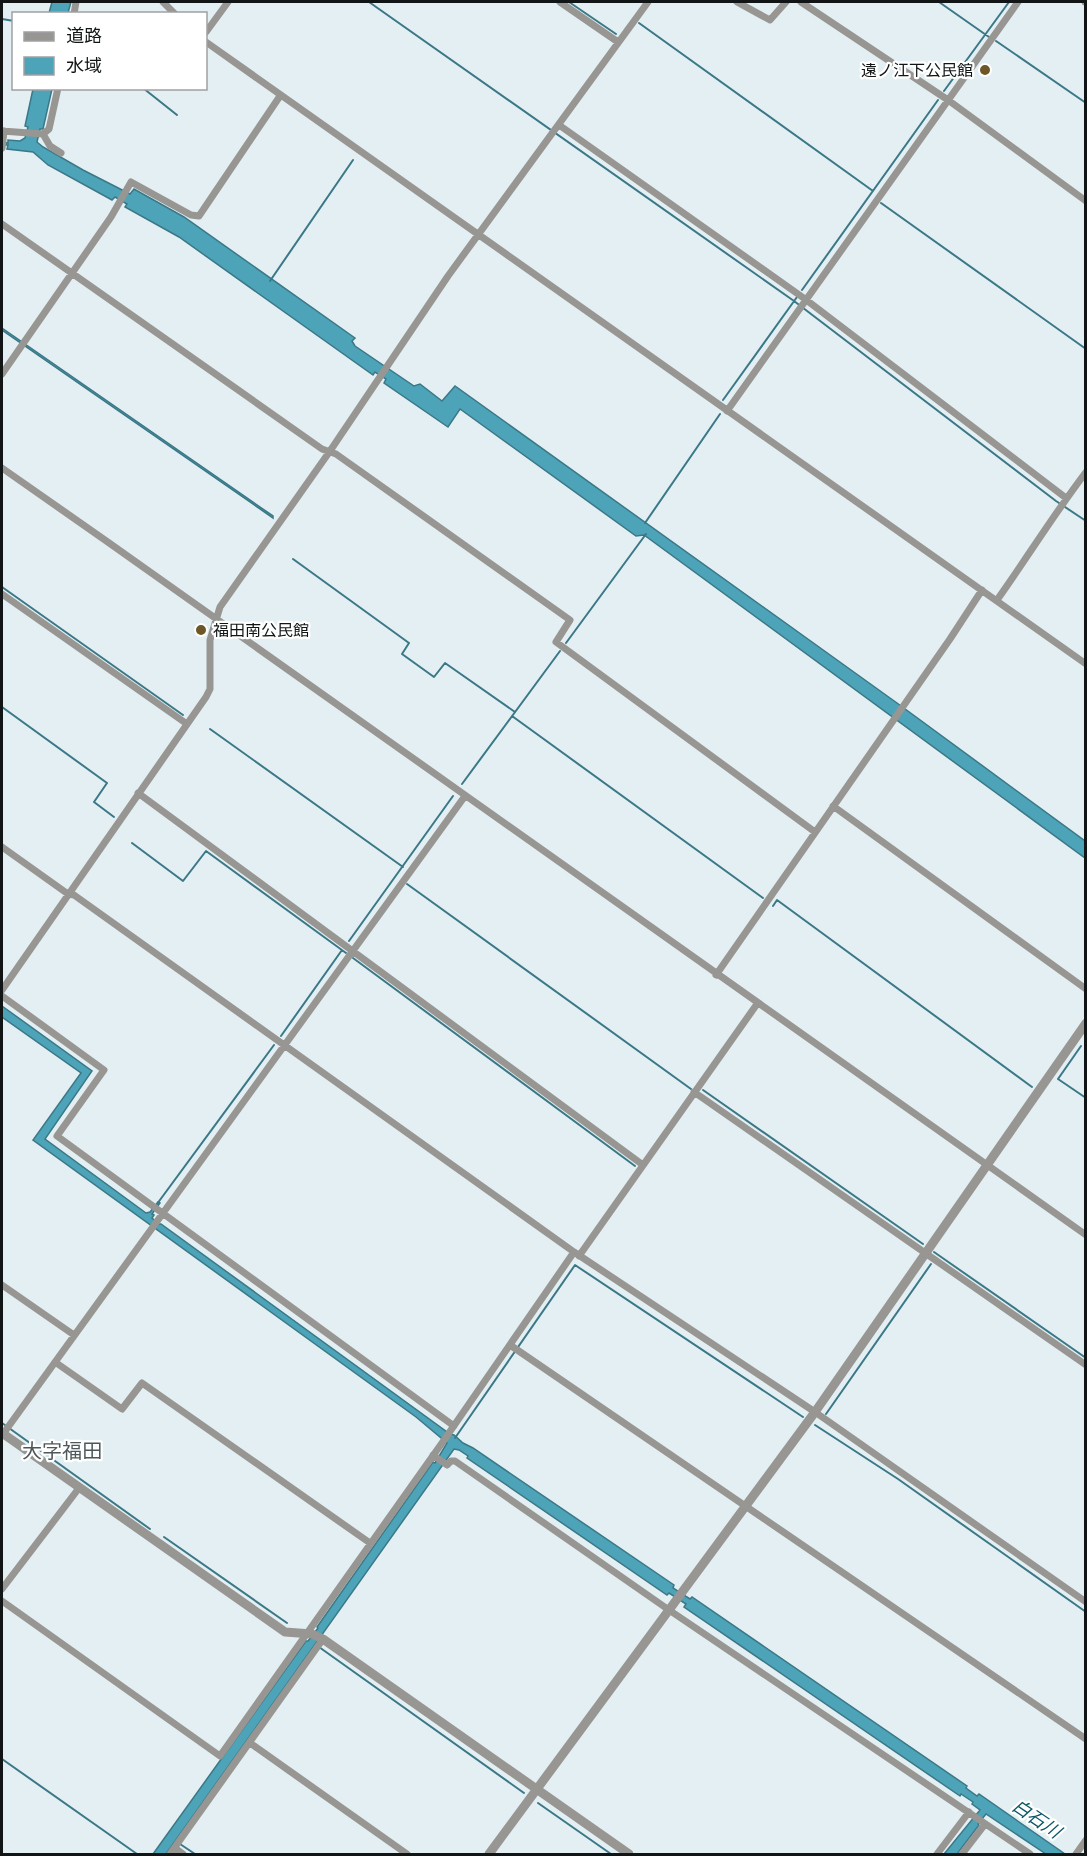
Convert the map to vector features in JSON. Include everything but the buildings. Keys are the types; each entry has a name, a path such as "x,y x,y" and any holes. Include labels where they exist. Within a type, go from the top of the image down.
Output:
{"street":[{"path":"207,31 228,2"},
{"path":"560,2 618,42"},
{"path":"2,990 210,689 210,640 215,617 231,589 330,451 477,235 648,2"},
{"path":"737,2 770,20 786,2"},
{"path":"801,2 948,100 1086,201"},
{"path":"727,411 1018,2"},
{"path":"207,43 1086,664"},
{"path":"2,147 2,134 22,132 42,134 49,129 58,90"},
{"path":"2,374 131,182 191,215 199,216 280,96"},
{"path":"555,130 802,304 1063,503"},
{"path":"42,134 50,146 61,153"},
{"path":"2,224 570,620 556,642 815,832"},
{"path":"2,468 1086,1235"},
{"path":"997,600 1086,472"},
{"path":"716,975 982,590"},
{"path":"2,594 187,724"},
{"path":"138,793 643,1165"},
{"path":"465,796 284,1045 158,1212 151,1230 5,1430 79,1488 285,1632 316,1640 629,1854"},
{"path":"833,806 1086,989"},
{"path":"2,847 68,894 74,895 577,1254 815,1412 1086,1602"},
{"path":"2,996 104,1070 57,1136 452,1428"},
{"path":"183,1854 175,1847 250,1743 316,1640 370,1543 452,1428 514,1348 577,1254 757,1004"},
{"path":"489,1854 815,1412 1086,1023"},
{"path":"694,1092 1086,1365"},
{"path":"2,1285 74,1335"},
{"path":"514,1348 1086,1739"},
{"path":"55,1362 122,1409 142,1383 370,1543"},
{"path":"433,1455 447,1465 455,1461 672,1606 1030,1854"},
{"path":"2,1589 79,1488"},
{"path":"2,1601 220,1756 316,1640"},
{"path":"250,1743 407,1854"},
{"path":"937,1854 971,1814"},
{"path":"962,1854 984,1823"},
{"path":"1076,1854 1086,1840"}],"water":[{"path":"52,2 71,2 68,12 49,12"},
{"path":"33,90 52,90 43,129 40,129 37,142 43,147 130,194 134,189 184,217 355,338 352,341 355,346 414,386 420,384 442,401 455,386 897,703 1085,841 1085,858 644,535 636,536 460,409 448,427 384,383 386,379 375,372 373,375 179,237 125,207 127,204 115,197 112,200 48,165 33,152 7,149 8,145 2,145 2,142 8,143 8,140 20,141 25,138 28,127 25,126"},
{"path":"2,328 273,516 273,518 2,330"},
{"path":"2,1006 92,1071 45,1139 146,1213 150,1212 158,1202 160,1203 152,1214 154,1215 152,1218 159,1224 450,1434 674,1585 673,1588 690,1599 692,1597 967,1786 966,1788 977,1796 979,1794 1065,1854 1046,1854 986,1814 957,1854 944,1854 980,1810 972,1804 973,1802 961,1794 960,1796 684,1607 686,1604 669,1593 667,1595 467,1458 468,1456 454,1449 166,1854 153,1854 306,1641 318,1628 447,1443 416,1417 33,1140 81,1073 2,1017"}],"waterway":[{"path":"369,2 794,301 1056,501 1086,521"},
{"path":"569,2 616,34"},
{"path":"939,2 989,37"},
{"path":"944,91 1009,2"},
{"path":"2,19 12,21"},
{"path":"639,23 873,191"},
{"path":"996,41 1086,103"},
{"path":"146,90 177,115"},
{"path":"802,290 938,100"},
{"path":"270,281 353,160"},
{"path":"881,203 1086,349"},
{"path":"723,400 797,297"},
{"path":"645,523 720,414"},
{"path":"566,643 646,534"},
{"path":"293,559 409,643 402,654 434,677 445,663 515,712"},
{"path":"2,587 183,715"},
{"path":"462,784 560,651"},
{"path":"2,707 107,783 94,802 114,817"},
{"path":"512,716 763,898"},
{"path":"210,729 403,867"},
{"path":"349,941 453,796"},
{"path":"132,843 183,881 206,851 346,953"},
{"path":"407,884 691,1089"},
{"path":"773,906 777,900 1032,1087"},
{"path":"281,1036 342,950"},
{"path":"353,958 635,1166"},
{"path":"157,1204 274,1045"},
{"path":"1081,1046 1058,1079 1086,1098"},
{"path":"703,1090 923,1244"},
{"path":"934,1252 1086,1358"},
{"path":"826,1414 931,1264"},
{"path":"455,1438 575,1265 803,1417"},
{"path":"2,1423 150,1529"},
{"path":"815,1425 898,1479 1086,1612"},
{"path":"164,1537 287,1623"},
{"path":"319,1647 524,1793"},
{"path":"2,1759 137,1854"},
{"path":"538,1803 611,1854"},
{"path":"180,1844 195,1854"}],"place":[{"name":"遠ノ江下公民館","path":"985,70"},
{"name":"福田南公民館","path":"201,630"}],"district":[{"name":"大字福田","path":"62,1450"}],"water label":[{"name":"白石川","path":"1037,1818"}]}
